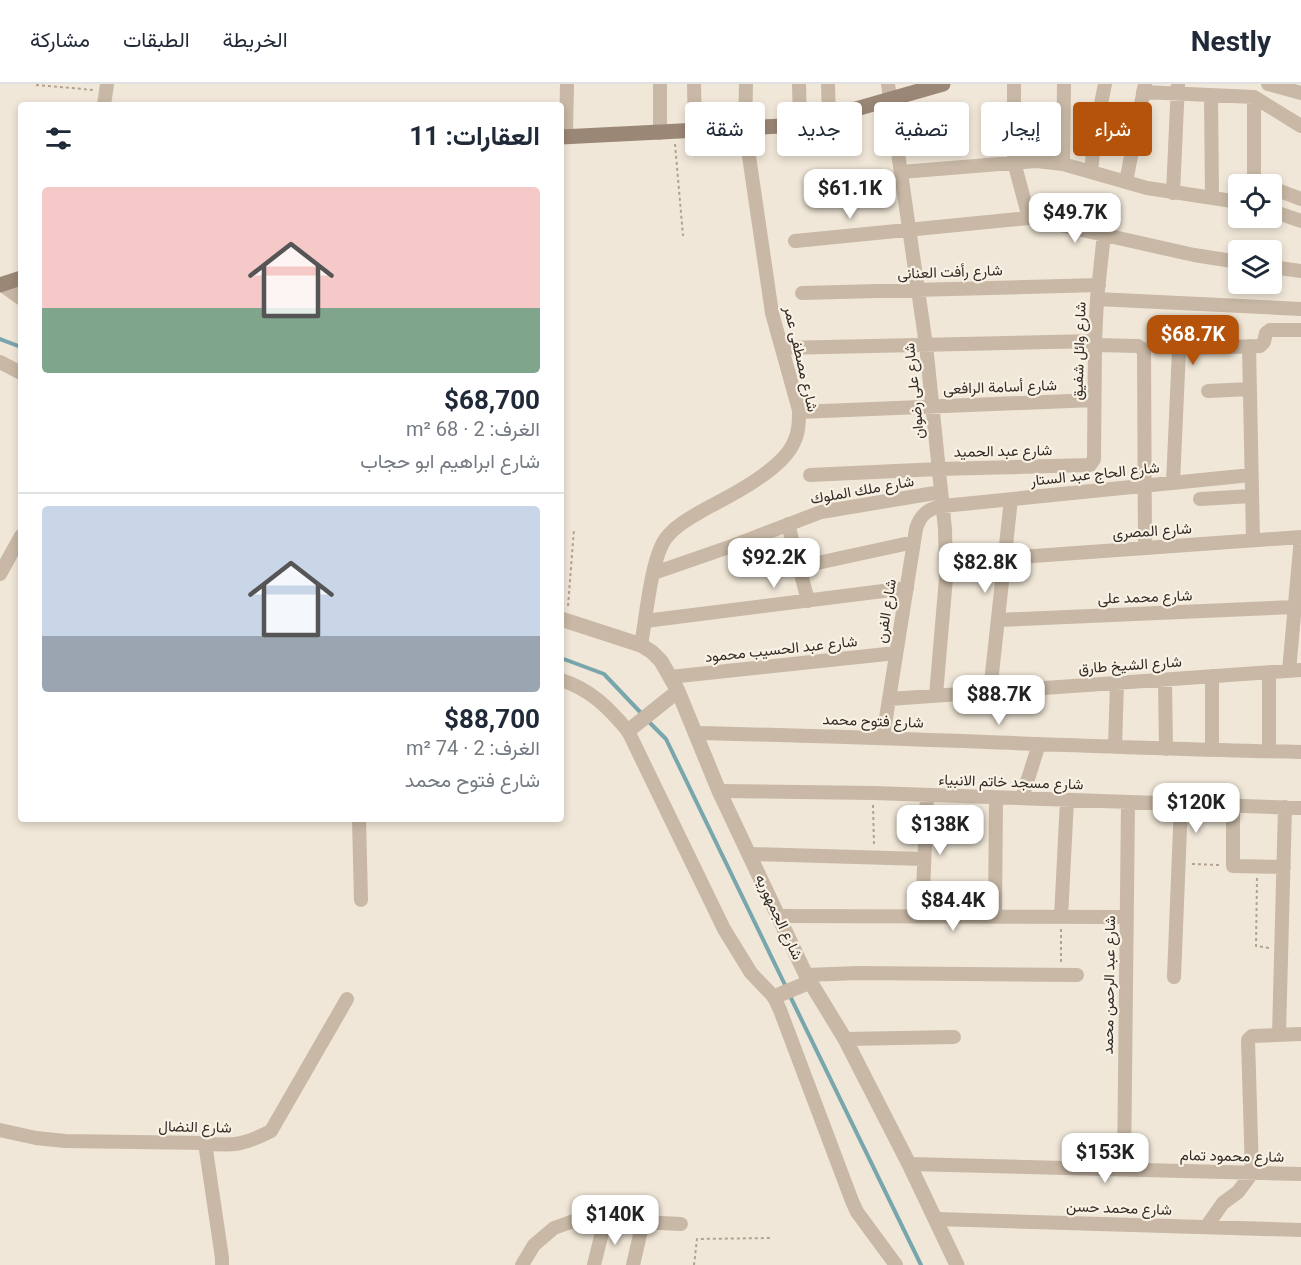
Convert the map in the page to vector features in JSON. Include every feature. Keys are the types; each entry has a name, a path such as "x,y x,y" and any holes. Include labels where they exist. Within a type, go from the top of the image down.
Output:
{"main road":[{"path":"862,103 889,92 944,84"},
{"path":"564,137 685,131"},
{"path":"2,285 18,279"}],"street":[{"path":"564,124 567,84"},
{"path":"660,84 667,132"},
{"path":"694,84 694,102"},
{"name":"شارع مصطفى عمر","path":"746,84 746,102"},
{"path":"799,84 799,102"},
{"path":"828,84 829,102"},
{"path":"1014,84 1014,162 1029,218"},
{"path":"1063,164 1064,84"},
{"path":"1091,172 1095,134 1105,84"},
{"path":"1269,84 1301,93"},
{"path":"1126,182 1144,88 1178,89 1211,95 1245,93 1301,126"},
{"path":"1173,193 1178,89"},
{"name":"شارع على رضوان","path":"889,92 926,345 945,530 946,578 936,696"},
{"path":"1245,93 1254,174"},
{"path":"1211,95 1212,198"},
{"name":"شارع مصطفى عمر","path":"641,645 657,559 665,539 682,522 757,479 785,457 794,443 799,427 799,412 772,313 749,156"},
{"path":"901,172 1036,161 1063,164 1173,193 1228,200"},
{"path":"1282,192 1301,199"},
{"path":"1282,214 1301,221"},
{"path":"795,241 1029,218 1194,255 1228,260"},
{"name":"شارع وائل شفيق","path":"1088,467 1094,459 1095,343 1104,234"},
{"path":"1282,268 1301,271"},
{"path":"2,285 18,296"},
{"name":"شارع رأفت العنانى","path":"802,293 1099,285"},
{"path":"1097,299 1301,309"},
{"path":"1173,483 1179,350 1182,348 1260,346 1264,342 1266,333 1270,330 1301,330"},
{"path":"782,348 1095,343 1138,346 1144,350 1145,548"},
{"path":"1249,346 1253,540"},
{"path":"0,362 18,371"},
{"path":"1208,391 1250,389"},
{"name":"شارع أسامة الرافعى","path":"799,412 1094,400"},
{"name":"شارع عبد الحميد","path":"810,475 939,469 1088,467"},
{"name":"شارع الحاج عبد الستار","path":"942,499 1011,499 1251,475"},
{"path":"1200,499 1252,496"},
{"name":"شارع ملك الملوك","path":"654,573 821,512 942,499"},
{"name":"شارع الفرن","path":"883,737 918,522 922,515 935,507 942,499"},
{"path":"990,692 1011,499"},
{"path":"789,524 808,601"},
{"path":"1295,670 1295,607 1301,537"},
{"name":"شارع المصرى","path":"1005,558 1301,537"},
{"path":"0,573 18,541"},
{"path":"799,567 914,542"},
{"path":"645,621 907,588"},
{"name":"شارع محمد على","path":"998,620 1295,607"},
{"name":"شارع الجمهوريه","path":"564,620 641,645 661,661 678,692 719,791 779,916 806,981 845,1039 909,1164 957,1265"},
{"name":"شارع عبد الحسيب محمود","path":"670,677 896,653"},
{"name":"شارع الشيخ طارق","path":"889,699 1295,670"},
{"path":"1269,672 1269,752"},
{"path":"1212,676 1212,750"},
{"path":"1165,680 1166,749"},
{"path":"564,681 591,694 633,727 724,929 751,973 778,996 857,1212 896,1265"},
{"path":"1115,747 1117,683"},
{"path":"633,727 678,692"},
{"name":"شارع فتوح محمد","path":"696,733 883,737 1166,749 1301,752"},
{"path":"1022,798 1039,744"},
{"name":"شارع مسجد خاتم الانبياء","path":"719,791 874,793 1301,808"},
{"path":"922,916 927,795"},
{"path":"995,916 996,798"},
{"path":"1061,917 1068,800"},
{"name":"شارع عبد الرحمن محمد","path":"1124,1169 1128,802"},
{"path":"1174,978 1181,804"},
{"path":"1233,806 1233,866 1284,867"},
{"path":"1279,1034 1285,807"},
{"path":"359,822 361,900"},
{"path":"750,854 924,859"},
{"path":"779,916 1127,917"},
{"path":"778,996 806,981 859,973 1077,975"},
{"name":"شارع النضال","path":"0,1130 55,1140 205,1143 228,1146 250,1142 271,1131 347,999"},
{"path":"1206,1227 1223,1203 1238,1192 1252,1173 1248,1041 1252,1036 1301,1034"},
{"path":"845,1039 954,1037"},
{"path":"205,1143 222,1265"},
{"name":"شارع محمود تمام","path":"909,1164 1301,1174"},
{"name":"شارع محمد حسن","path":"936,1219 1301,1230"},
{"path":"522,1265 534,1245 554,1228 579,1220 681,1224"},
{"path":"594,1265 605,1220"},
{"path":"633,1265 643,1222"}],"path":[{"path":"36,85 105,93"},
{"path":"667,132 683,236"},
{"path":"564,620 574,529"},
{"path":"874,793 874,857"},
{"path":"1180,863 1233,866"},
{"path":"1257,868 1256,946 1281,950"},
{"path":"1061,917 1061,975"},
{"path":"694,1265 697,1239 772,1238"}],"waterway":[{"path":"0,339 18,346"},
{"path":"564,659 604,674 642,714"},
{"path":"647,720 666,739 787,989"},
{"path":"790,996 921,1265"}]}
